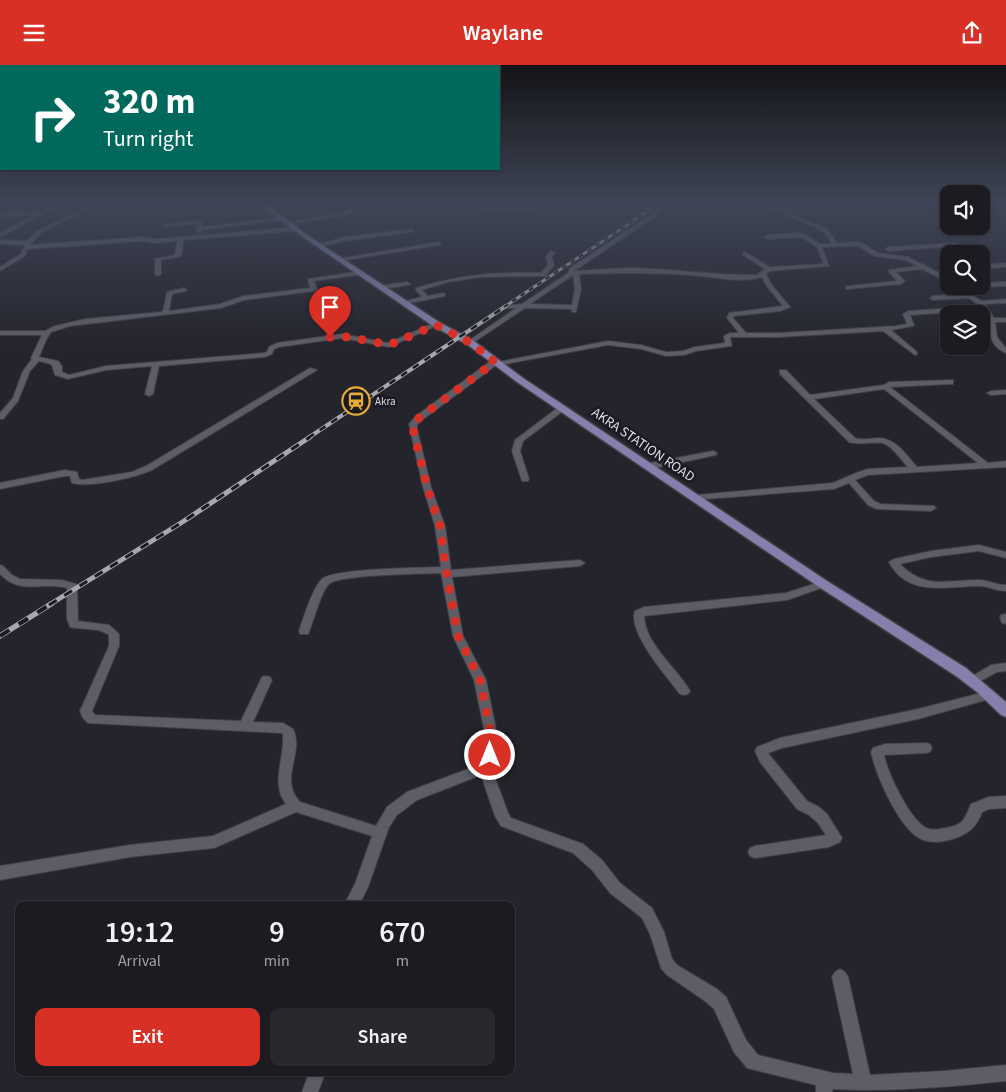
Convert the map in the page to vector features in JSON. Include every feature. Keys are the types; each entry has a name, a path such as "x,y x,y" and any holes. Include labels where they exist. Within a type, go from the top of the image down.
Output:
{"main road":[{"name":"AKRA STATION ROAD","path":"331,253 384,287 436,325 469,343 823,584 973,681 1006,711"}],"street":[{"path":"0,269 24,253"},
{"path":"158,274 158,259 177,256 180,253"},
{"path":"340,259 380,253"},
{"path":"427,298 418,289 456,280 499,275 543,275 551,265 549,257 552,253"},
{"path":"505,307 527,304 574,309 578,289 572,269 596,253"},
{"path":"469,343 574,274 632,270 725,277 753,277 769,269 827,265 822,253"},
{"path":"875,253 904,257 940,276"},
{"path":"745,254 769,269"},
{"path":"990,266 1006,265"},
{"path":"848,288 899,283 902,281 891,271 922,267"},
{"path":"0,417 14,403 26,370 36,360 35,358 47,333 56,327 221,306 243,298 314,289 310,280 362,273"},
{"path":"744,335 730,317 731,314 787,307 768,284 763,273"},
{"path":"990,284 1006,283"},
{"path":"384,287 407,284"},
{"path":"165,313 170,293 184,290"},
{"path":"405,302 443,295"},
{"path":"934,298 969,296 981,305 1006,301"},
{"path":"354,901 361,887 383,824 398,804 420,792 477,771 490,755 493,744 480,680 458,636 446,572 440,526 427,487 413,424 430,409 496,363 608,343 641,347 666,355 729,345 727,335 779,335 885,329 911,325 908,313 940,309"},
{"path":"1006,320 991,320 992,337 1006,351"},
{"path":"36,360 55,363 58,366 58,373 68,377 106,369 265,355 270,353 271,348 278,345 320,338 349,337 393,345 436,325"},
{"path":"885,329 915,353"},
{"path":"0,333 47,333"},
{"path":"149,394 156,365"},
{"path":"0,486 65,473 74,474 75,481 82,483 134,474 148,468 313,370"},
{"path":"783,372 852,440 859,443 882,441 890,443 915,470"},
{"path":"809,397 886,387 889,385 950,382"},
{"path":"886,387 987,466"},
{"path":"991,393 1006,392"},
{"path":"525,479 516,451 519,440 564,408"},
{"path":"650,466 713,453"},
{"path":"696,498 834,486 851,480 861,473 1006,464"},
{"path":"851,480 871,503 879,507 931,508"},
{"path":"1006,555 979,548 931,554 894,562 915,582 924,585 981,583 996,588 1006,588"},
{"path":"304,631 316,601 327,580 331,577 580,563"},
{"path":"2,575 13,582 26,584 63,582 72,586 72,619 74,624 80,626 102,626 114,634 114,646 86,711 86,715 92,720 283,728 289,731 291,739 284,778 290,801 296,806 380,833"},
{"path":"684,691 649,643 641,628 638,618 639,614 644,611 787,596 823,584"},
{"path":"973,681 995,668 1006,667"},
{"path":"245,726 266,680"},
{"path":"755,852 828,841 835,838 822,818 814,811 802,805 764,758 761,751 780,743 918,714 989,695"},
{"path":"926,748 885,749 877,752 897,800 908,820 917,829 930,835 961,831 969,826 974,818 976,808 989,803 1006,802"},
{"path":"484,764 502,816 506,822 578,848 597,865 615,888 647,913 657,932 666,963 681,977 712,995 720,1003 740,1046 753,1062 824,1086 1006,1074"},
{"path":"0,873 130,851 214,842 296,806"},
{"path":"840,977 863,1083"},
{"path":"310,1092 316,1076"}],"railway":[{"path":"504,307 585,253"},
{"path":"308,438 506,306"},
{"path":"49,605 184,521 310,437"},
{"path":"0,636 51,604"}],"place":[{"name":"Akra","path":"356,401"}],"route":[{"path":"330,337 342,336 393,345 436,325 471,343 495,362 430,409 413,424 427,487 440,526 458,636 480,680 493,744 490,755"}]}
